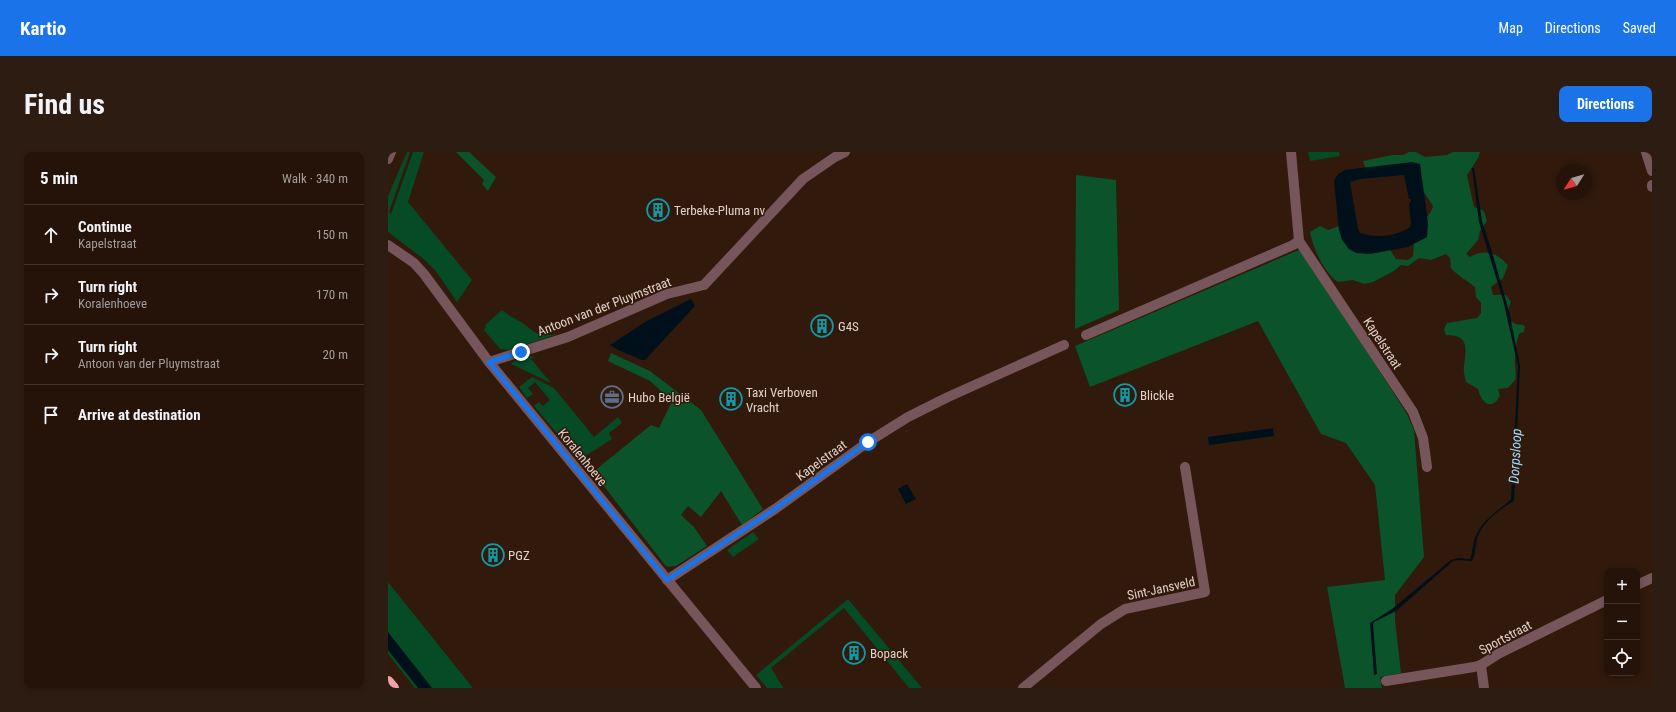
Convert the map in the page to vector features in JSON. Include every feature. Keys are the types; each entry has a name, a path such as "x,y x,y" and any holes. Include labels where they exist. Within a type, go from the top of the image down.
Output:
{"highway":[{"path":"388,682 393,688"}],"street":[{"path":"388,159 391,152"},
{"name":"Antoon van der Pluymstraat","path":"489,362 568,337 666,294 704,285 803,179 835,157 845,152"},
{"path":"1086,335 1293,245 1299,241 1291,152"},
{"path":"1646,152 1652,171"},
{"name":"Kapelstraat","path":"1299,241 1413,412 1423,438 1427,467"},
{"name":"Koralenhoeve","path":"388,245 414,263 424,274 489,362 756,688"},
{"name":"Kapelstraat","path":"667,580 775,509 868,442 908,417 948,397 1064,345"},
{"name":"Sint-Jansveld","path":"1023,688 1101,624 1125,609 1205,592 1185,467"},
{"path":"1640,584 1652,578"},
{"name":"Sportstraat","path":"1386,681 1481,665 1498,654 1604,601"},
{"path":"1481,665 1484,688"}],"green space":[{"path":"407,152 410,152 389,212 391,214 413,152 424,152 408,202 472,280 457,302 435,270 425,260 388,232 388,196"},
{"path":"456,152 469,152 496,177 488,191 482,184 484,180"},
{"path":"1308,152 1339,152 1340,156 1310,161"},
{"path":"1409,152 1416,152 1425,157 1447,155 1453,152 1480,152 1478,158 1467,175 1474,207 1484,211 1487,221 1480,231 1478,240 1466,254 1470,257 1475,254 1486,252 1490,253 1500,257 1508,265 1503,278 1491,287 1493,295 1506,295 1511,302 1508,311 1510,320 1516,324 1525,326 1524,332 1520,333 1516,345 1515,380 1508,388 1498,389 1500,396 1497,401 1490,404 1481,398 1478,389 1466,382 1464,370 1466,349 1463,340 1459,337 1446,335 1444,329 1447,323 1477,318 1481,313 1481,303 1476,297 1475,287 1451,268 1450,258 1446,254 1431,260 1419,258 1408,266 1401,265 1394,271 1373,282 1364,284 1353,280 1338,282 1328,273 1320,260 1314,245 1310,232 1320,226 1328,230 1344,224 1354,236 1389,248 1396,259 1408,260 1413,256 1416,232 1432,210 1433,206 1419,185 1416,176 1366,170 1363,161 1392,155 1403,155"},
{"path":"1076,175 1116,180 1119,310 1075,329"},
{"path":"1301,249 1407,414 1414,430 1424,557 1395,595 1395,620 1401,673 1380,677 1382,688 1345,688 1327,587 1385,580 1375,485 1346,443 1321,434 1258,321 1090,387 1075,346"},
{"path":"502,310 537,333 545,335 558,334 510,350 500,349 484,330 485,325"},
{"path":"611,353 650,371 701,410 763,509 742,525 721,491 701,517 688,506 681,515 694,527 707,546 676,566 668,567 665,565 593,472 651,425 659,428 672,401 650,381 608,361"},
{"path":"529,356 535,357 531,359 551,383 511,364 514,361"},
{"path":"532,377 554,388 594,437 618,417 622,423 609,433 612,439 579,460 534,406 539,402 543,406 550,400 535,382 528,388 533,394 527,398 519,387"},
{"path":"753,532 759,539 733,557 727,550"},
{"path":"388,582 473,688 415,688 388,654"},
{"path":"848,599 922,688 909,688 844,608 771,668 784,688 767,688 756,675"}],"water":[{"path":"1412,162 1420,164 1428,223 1427,237 1408,247 1370,254 1356,253 1349,249 1342,240 1339,230 1334,181 1338,174 1345,170","holes":["1404,175 1409,199 1411,199 1411,202 1409,203 1410,227 1392,235 1366,235 1360,233 1358,229 1350,182 1360,179"]},
{"name":"Dorpsloop","path":"1472,168 1474,168 1482,221 1509,311 1520,366 1514,501 1497,512 1483,527 1477,539 1472,561 1453,561 1396,611 1374,622 1377,674 1374,675 1370,623 1392,609 1451,560 1458,558 1470,559 1478,531 1491,516 1511,499 1518,366 1503,300 1479,222"},
{"path":"691,299 695,306 645,360 618,350 610,345 645,322"},
{"path":"1273,428 1274,436 1209,445 1208,437"},
{"path":"907,484 916,499 906,504 898,489"},
{"path":"388,632 432,688 418,688 388,650"}],"place":[{"name":"Terbeke-Pluma nv","path":"658,210"},
{"name":"G4S","path":"822,326"},
{"name":"Blickle","path":"1125,395"},
{"name":"Hubo België","path":"612,397"},
{"name":"Taxi Verboven Vracht","path":"731,399"},
{"name":"PGZ","path":"493,555"},
{"name":"Bopack","path":"854,653"}],"route":[{"path":"521,352 489,362 667,580 775,509 868,442"}]}
